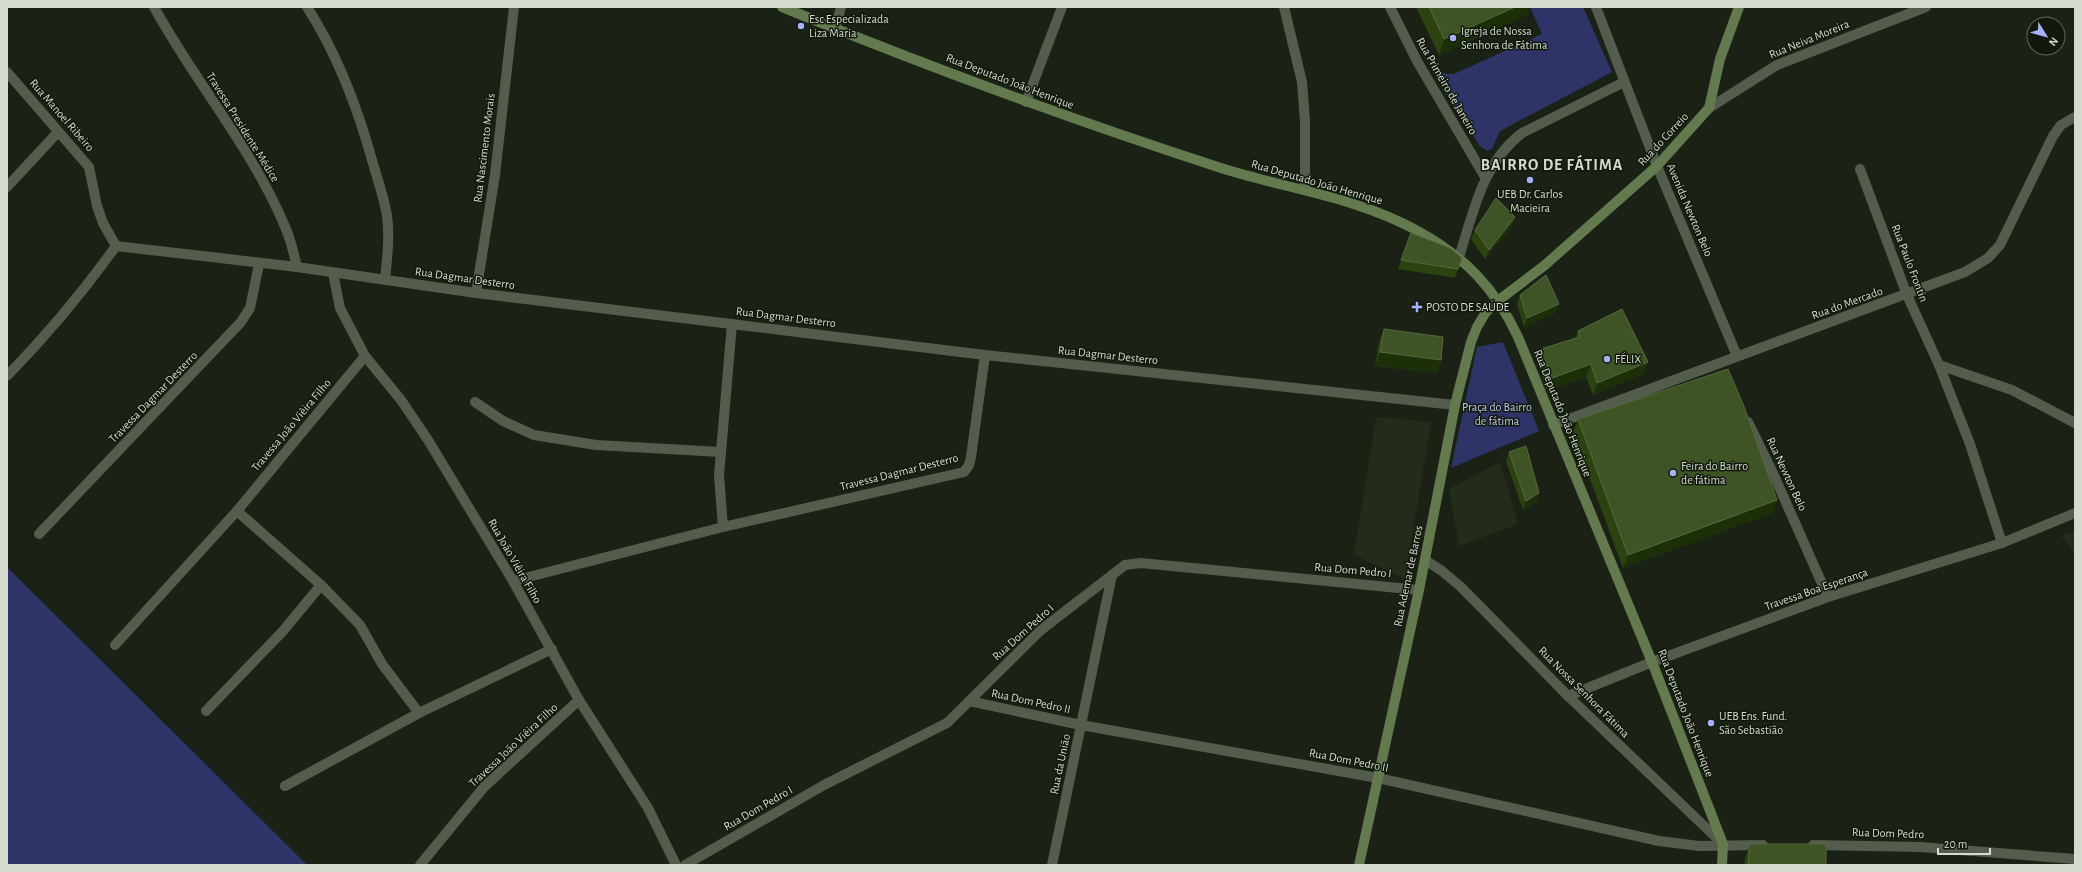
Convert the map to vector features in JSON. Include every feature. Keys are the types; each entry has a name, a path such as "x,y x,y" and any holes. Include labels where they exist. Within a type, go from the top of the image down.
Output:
{"main road":[{"name":"Rua Deputado João Henrique","path":"782,7 835,29 1089,125 1223,168 1345,201 1384,215 1416,230 1459,257 1473,270 1498,300 1518,337 1652,662 1723,844 1722,865"},
{"name":"Rua do Correio","path":"1498,300 1545,265 1657,166 1709,108 1720,59 1739,7"},
{"name":"Rua Ademar de Barros","path":"1359,865 1419,590 1455,405 1471,342 1477,327 1486,312 1498,300"}],"street":[{"name":"Travessa Presidente Médice","path":"154,7 171,38 222,114 266,188 286,230 297,266"},
{"path":"307,7 340,67 359,116 376,174 387,216 388,238 385,280"},
{"path":"835,29 841,7"},
{"path":"1026,102 1062,7"},
{"path":"1284,7 1302,82 1305,121 1305,190"},
{"name":"Rua Primeiro de Janeiro","path":"1390,7 1417,61 1485,177"},
{"name":"Avenida Newton Belo","path":"1596,7 1657,166 1737,356"},
{"name":"Rua Neiva Moreira","path":"1709,108 1777,65 1926,7"},
{"name":"Rua Nascimento Morais","path":"476,293 495,175 513,8"},
{"name":"Rua Manoel Ribeiro","path":"7,72 89,167 97,206 103,223 116,246"},
{"path":"1459,257 1485,177 1501,153 1522,133 1624,82"},
{"name":"Rua do Mercado","path":"1553,425 1737,356 1907,295 1965,272 1988,258 2000,245 2053,136 2061,124 2075,117"},
{"path":"7,187 58,132"},
{"name":"Rua Paulo Frontin","path":"1860,169 1907,295 1939,365 1970,444 2002,543"},
{"name":"Rua Dagmar Desterro","path":"116,246 259,264 297,266 333,273 476,293 985,355 1455,405"},
{"path":"7,376 29,353 86,286 116,246"},
{"name":"Travessa Dagmar Desterro","path":"40,534 242,322 250,308 259,264"},
{"name":"Rua João Viêira Filho","path":"333,273 340,308 365,356 401,400 428,440 513,581 580,700 648,808 676,865"},
{"path":"723,527 719,475 732,324"},
{"name":"Travessa Dagmar Desterro","path":"513,581 723,527 964,472 970,465 985,355"},
{"name":"Travessa João Viêira Filho","path":"115,645 237,511 365,356"},
{"path":"1722,362 1727,375"},
{"path":"1939,365 2012,390 2075,423"},
{"path":"475,402 502,421 534,435 596,444 721,452"},
{"name":"Rua Newton Belo","path":"1744,415 1772,471 1828,597"},
{"path":"237,511 321,585 360,625 382,664 419,713"},
{"name":"Travessa Boa Esperança","path":"1568,696 1652,662 1828,597 2002,543 2075,513"},
{"name":"Rua Nossa Senhora Fátima","path":"1425,560 1442,570 1461,587 1568,696 1723,844"},
{"name":"Rua Dom Pedro I","path":"685,865 824,786 947,723 1041,630 1125,565 1141,563 1419,590"},
{"name":"Rua da União","path":"1052,865 1112,575"},
{"path":"206,711 283,631 321,585"},
{"path":"285,786 419,713 552,649"},
{"name":"Travessa João Viêira Filho","path":"420,865 484,787 580,700"},
{"name":"Rua Dom Pedro II","path":"969,701 1081,725 1378,778 1659,841 1699,846 1723,844"},
{"path":"1723,844 1777,845"},
{"name":"Rua Dom Pedro","path":"1800,845 1920,847 2075,859"}],"shaded area":[{"path":"1376,417 1431,422 1405,579 1354,555"},
{"path":"1500,462 1518,524 1459,546 1449,489"},
{"path":"2075,531 2075,553 2061,536"}],"green space":[{"path":"1530,7 1583,7 1612,72 1500,131 1492,149 1487,151 1479,145 1432,71 1437,68 1446,74 1454,74 1542,34"},
{"name":"Praça do Bairro de fátima","path":"1503,342 1539,431 1451,468 1477,347"},
{"path":"7,567 307,865 7,865"}],"building":[{"path":"1429,7 1515,7 1444,39"},
{"path":"1496,198 1515,217 1489,250 1475,230"},
{"path":"1411,233 1450,248 1462,258 1458,269 1401,260"},
{"path":"1546,275 1559,304 1527,318 1520,295"},
{"path":"1622,309 1648,362 1597,383 1591,364 1552,378 1541,349 1580,337 1578,331"},
{"path":"1384,329 1443,337 1441,360 1380,352"},
{"name":"Feira do Bairro de fátima","path":"1728,369 1745,409 1777,500 1628,555 1578,419"},
{"path":"1526,446 1539,493 1526,501 1509,452"},
{"path":"1750,844 1826,844 1826,865 1748,865"}],"place":[{"name":"Esc Especializada Liza Maria","path":"801,26"},
{"name":"Igreja de Nossa Senhora de Fátima","path":"1453,38"},
{"name":"UEB Dr. Carlos Macieira","path":"1530,180"},
{"name":"POSTO DE SAÚDE","path":"1417,307"},
{"name":"FÉLIX","path":"1607,359"},
{"name":"Feira do Bairro de fátima","path":"1673,473"},
{"name":"UEB Ens. Fund. São Sebastião","path":"1711,723"}],"district":[{"name":"BAIRRO DE FÁTIMA","path":"1552,164"}]}
